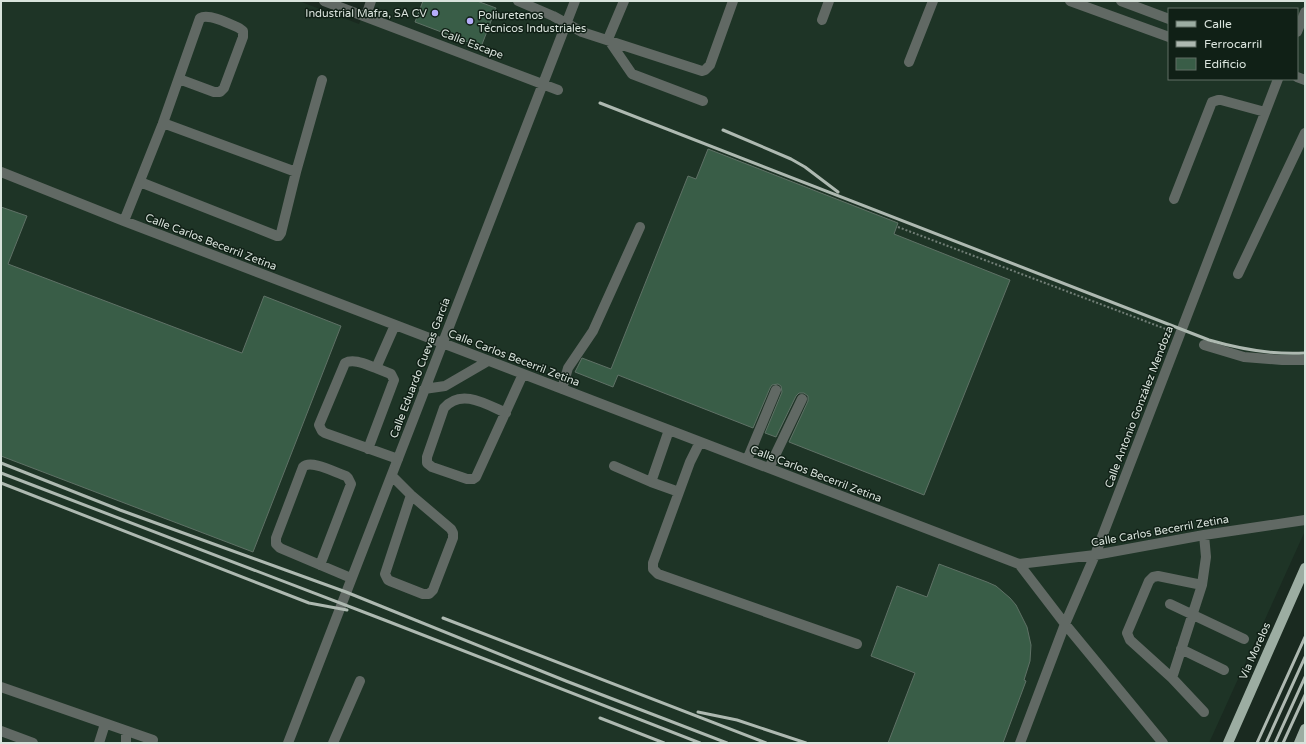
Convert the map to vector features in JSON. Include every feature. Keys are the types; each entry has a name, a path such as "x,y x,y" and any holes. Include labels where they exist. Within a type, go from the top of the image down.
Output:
{"main road":[{"name":"Vía Morelos","path":"1228,743 1305,568"},
{"path":"1299,743 1305,729"}],"street":[{"name":"Calle Escape","path":"324,1 558,90"},
{"path":"366,16 371,1"},
{"path":"518,1 567,23 582,32 699,70 705,70 710,65 733,1"},
{"name":"Calle Eduardo Cuevas García","path":"288,743 575,1"},
{"path":"608,40 624,1"},
{"path":"822,20 829,1"},
{"path":"909,62 933,1"},
{"path":"1070,1 1168,37"},
{"path":"1121,1 1168,20"},
{"path":"1298,30 1305,12"},
{"path":"124,221 163,123 200,18 203,16 209,16 243,31 243,37 224,88 220,92 214,92 179,79"},
{"path":"608,40 632,74 703,101"},
{"path":"140,182 279,236 322,80"},
{"name":"Calle Antonio González Mendoza","path":"1020,743 1065,624 1095,555 1278,80"},
{"path":"1174,199 1212,102 1221,100 1265,112"},
{"path":"163,123 296,172"},
{"path":"1238,274 1305,133"},
{"name":"Calle Carlos Becerril Zetina","path":"1,172 124,221 1018,564 1095,555 1204,535 1305,520"},
{"path":"562,389 568,368 593,331 640,227"},
{"path":"376,368 395,325"},
{"path":"1204,345 1244,357 1305,360"},
{"path":"368,449 394,380 391,374 354,361 348,361 319,425 322,431 368,449 398,459"},
{"path":"424,389 444,386 488,361"},
{"path":"506,413 472,398 454,400 444,408 427,457 427,463 432,467 467,479 473,479 478,474 506,413 523,374"},
{"path":"747,460 776,390"},
{"path":"769,468 802,399"},
{"path":"651,482 669,430"},
{"path":"700,442 679,492 653,563 652,566 655,572 857,644"},
{"path":"320,565 351,484 350,480 346,476 313,464 307,464 303,467 275,541 276,544 280,548 320,565 351,578"},
{"path":"614,466 679,492"},
{"path":"392,476 411,495 451,529 453,533 453,538 433,590 429,594 423,594 390,581 385,574 411,495"},
{"path":"1172,678 1202,585 1206,557 1204,535"},
{"path":"1018,564 1065,624 1163,743"},
{"path":"1202,585 1158,576 1153,577 1149,581 1127,636 1172,678 1204,712"},
{"path":"1170,604 1244,639"},
{"path":"1181,649 1224,670"},
{"path":"334,743 360,681"},
{"path":"1,688 153,740"},
{"path":"99,743 105,724"},
{"path":"1,730 33,743"},
{"path":"126,731 126,743"}],"path":[{"path":"898,227 1166,329"}],"shaded area":[{"path":"1,1 299,1 359,24 368,1 1305,1 1305,531 1209,743 1,743"}],"building":[{"name":"Poliuretenos Técnicos Industriales","path":"423,1 477,1 496,8 481,47 415,22"},
{"path":"708,149 898,223 894,234 1010,280 924,495 789,442 808,401 808,396 804,393 799,393 796,396 776,437 765,433 782,392 781,386 778,384 772,385 770,388 753,428 618,375 613,387 575,372 582,358 611,369 688,176 696,179"},
{"path":"1,207 27,216 8,264 242,353 264,296 341,326 253,552 1,456"},
{"path":"939,564 996,586 1016,605 1027,627 1031,645 1030,661 1024,680 1026,681 1003,743 888,743 915,673 871,656 897,586 927,597"}],"railway":[{"path":"600,103 1209,340 1256,351 1305,353"},
{"path":"723,130 791,159 805,167 838,192"},
{"path":"1,463 120,510 346,592 566,681 727,743"},
{"path":"1,473 700,743"},
{"path":"1,483 309,603 347,610"},
{"path":"443,618 766,743"},
{"path":"1257,743 1305,637"},
{"path":"1266,743 1305,657"},
{"path":"1275,743 1305,677"},
{"path":"1283,743 1305,695"},
{"path":"698,712 737,720 806,743"},
{"path":"600,718 664,743"}],"place":[{"name":"Industrial Mafra, SA CV","path":"435,13"},
{"name":"Poliuretenos Técnicos Industriales","path":"470,21"}]}
